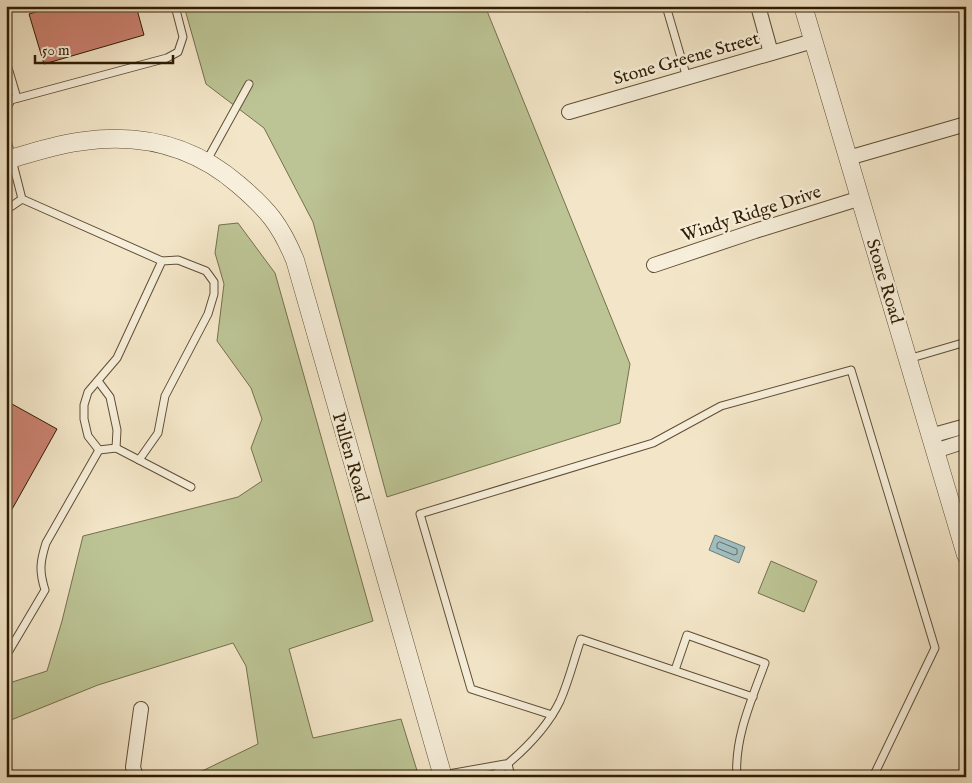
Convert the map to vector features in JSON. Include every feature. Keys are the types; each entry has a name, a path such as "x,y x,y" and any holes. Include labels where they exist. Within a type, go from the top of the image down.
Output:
{"street":[{"path":"758,6 771,53"},
{"name":"Stone Road","path":"803,6 966,555"},
{"name":"Stone Greene Street","path":"569,112 814,41"},
{"path":"848,158 966,124"},
{"name":"Pullen Road","path":"9,159 51,147 83,141 135,139 164,144 185,151 233,180 263,206 275,220 286,237 295,260 443,776"},
{"name":"Windy Ridge Drive","path":"654,265 755,230 860,198"},
{"path":"932,443 966,426"},
{"path":"932,443 966,441"},
{"path":"136,777 133,767 141,709"}],"lane":[{"path":"6,110 10,100 167,58 178,52 183,37 175,6"},
{"path":"666,6 687,78"},
{"path":"6,60 17,98"},
{"path":"209,164 249,84"},
{"path":"6,136 9,159 22,199 162,261 178,260 206,271 214,282 214,294 208,314 164,396 158,433 139,460"},
{"path":"6,210 22,199"},
{"path":"99,450 88,436 84,419 84,405 88,392 117,358 162,261"},
{"path":"908,359 966,342"},
{"path":"552,715 471,689 420,514 653,443 721,406 852,370 936,648 873,777"},
{"path":"98,381 110,397 117,430 116,448"},
{"path":"99,450 116,448 191,488"},
{"path":"6,656 45,590 41,576 40,560 46,543 99,450"},
{"path":"675,670 687,635 765,663 738,750 737,777"},
{"path":"491,777 517,757 544,727 552,715 561,700 581,638 753,697"},
{"path":"443,776 508,764"},
{"path":"508,764 512,777"}],"green space":[{"path":"184,6 485,6 630,364 620,423 387,497 313,222 264,128 206,84"},
{"path":"238,223 275,273 373,621 289,649 313,738 401,719 419,777 199,777 200,772 258,744 246,666 233,643 98,685 6,722 6,684 47,671 62,621 83,536 238,497 262,481 251,448 262,419 251,388 217,341 224,284 215,253 219,225"},
{"path":"771,561 817,581 804,612 758,593"}],"water":[{"path":"715,535 745,547 739,563 709,550"}],"building":[{"path":"57,6 136,6 144,35 44,64 29,14"},
{"path":"12,404 57,429 6,520 6,414"}]}
